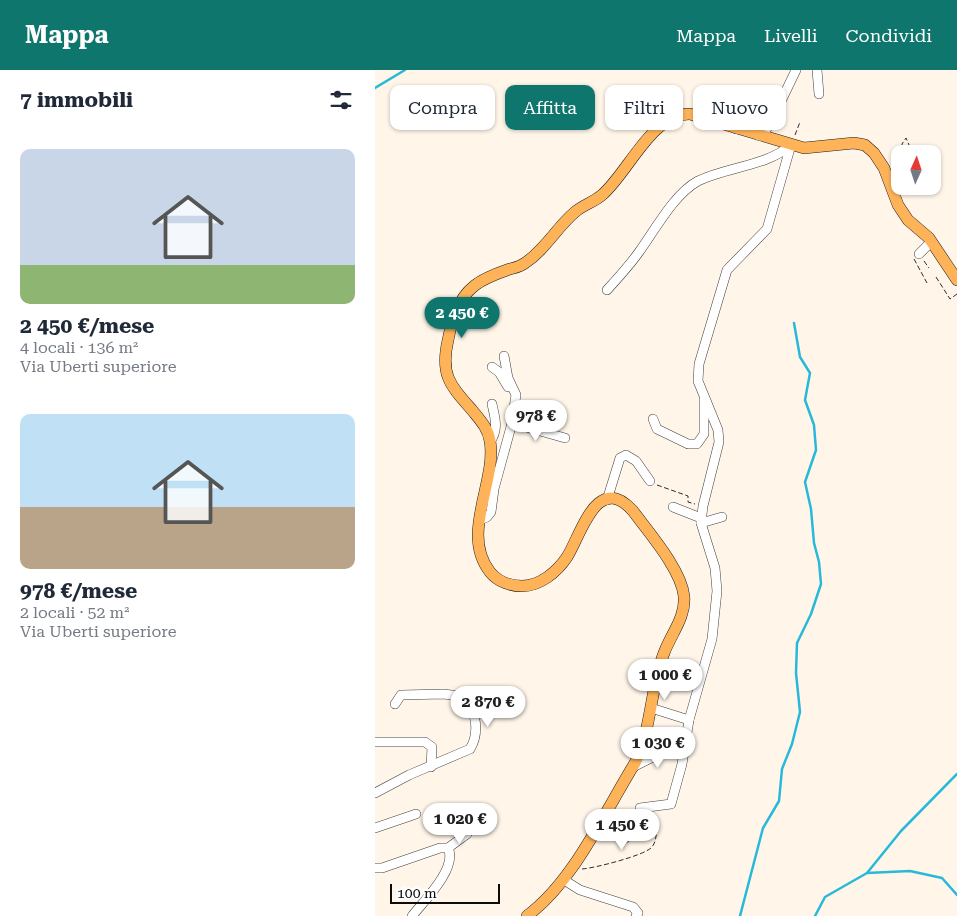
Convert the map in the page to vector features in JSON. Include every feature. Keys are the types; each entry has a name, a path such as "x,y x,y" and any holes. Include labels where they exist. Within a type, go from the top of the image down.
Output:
{"main road":[{"path":"527,916 543,903 564,880 633,767 643,746 654,684 664,653 680,621 684,596 676,573 633,511 622,501 607,500 600,502 592,510 567,557 556,571 531,586 504,583 491,574 481,553 480,520 489,467 490,442 484,423 452,388 444,366 454,315 466,292 481,280 524,264 575,212 603,195 653,132 673,117 693,115"},
{"path":"739,130 791,145 812,148 854,143 865,145 874,153 884,168 898,205 908,220 931,242 957,280"}],"street":[{"path":"786,89 795,70"},
{"path":"817,70 819,94"},
{"path":"759,130 759,136"},
{"path":"759,136 765,130"},
{"path":"773,130 779,142"},
{"path":"607,290 621,275 671,206 698,182 753,164 783,152 791,145"},
{"path":"639,808 671,804 683,764 689,720 712,638 717,591 715,568 701,520 719,442 718,430 698,381 699,364 727,270 767,229 791,145"},
{"path":"919,254 931,242"},
{"path":"480,520 487,517 491,512 493,489 512,423 516,395 508,378 504,356"},
{"path":"492,367 499,372 515,401"},
{"path":"653,419 657,430 688,444 697,444 703,434 705,397"},
{"path":"490,442 495,433 497,423 492,404"},
{"path":"512,423 565,438"},
{"path":"607,500 620,458 626,455 635,460 650,480"},
{"path":"673,507 701,520 722,517"},
{"path":"375,794 409,775 470,749 474,742 476,730 471,704 465,697 444,694 401,695 395,704"},
{"path":"651,708 689,720"},
{"path":"375,742 425,742 432,747 431,766"},
{"path":"633,767 673,747"},
{"path":"375,828 416,814"},
{"path":"601,820 622,839 625,838 629,821"},
{"path":"375,868 382,868 440,848 448,848 467,834"},
{"path":"412,916 447,870 451,856 448,848"},
{"path":"564,880 580,890 633,908 637,912 636,916"}],"path":[{"path":"791,145 800,122"},
{"path":"902,145 905,138 908,145"},
{"path":"919,254 912,260 927,283"},
{"path":"936,276 950,299 957,294"},
{"path":"650,480 667,490 688,496 688,502 703,506"},
{"path":"572,866 583,869 599,866 651,848 657,829"}],"waterway":[{"path":"375,88 405,70"},
{"path":"740,916 763,828 779,801 782,769 792,744 800,712 796,673 797,643 811,614 821,584 819,562 814,543 811,509 805,482 816,450 814,425 805,400 810,373 800,357 794,323"},
{"path":"815,916 825,897 867,873 901,831 957,774"},
{"path":"867,873 910,871 942,878 957,895"}]}
